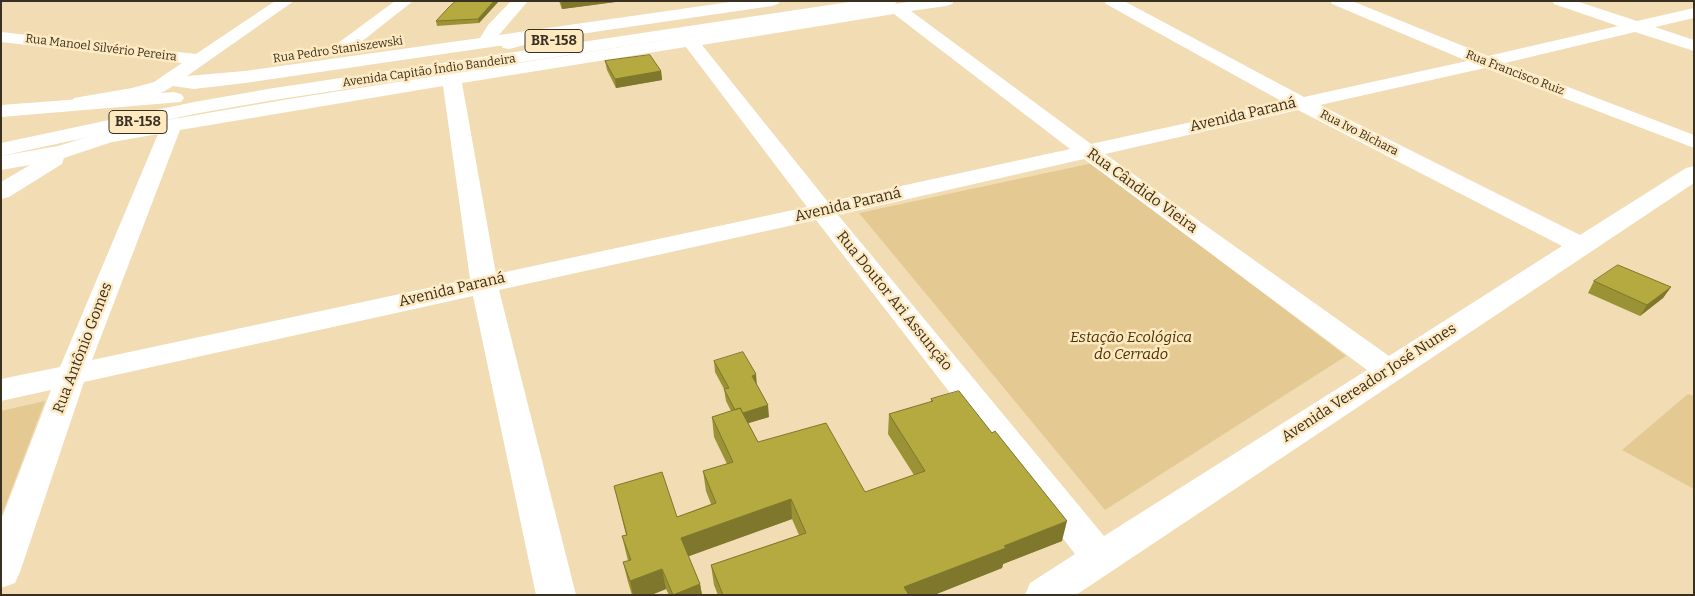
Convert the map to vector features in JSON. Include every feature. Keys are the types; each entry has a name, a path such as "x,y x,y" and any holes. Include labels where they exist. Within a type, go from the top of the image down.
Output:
{"street":[{"path":"42,108 149,90 177,76 286,1"},
{"path":"340,50 405,1"},
{"path":"490,35 520,1"},
{"path":"177,76 194,83 220,80 490,35 550,33 772,1"},
{"name":"Avenida Capitão Índio Bandeira","path":"280,95 417,63 831,1"},
{"path":"1,192 63,152 88,142 109,136 171,126 280,95 452,80 691,42 893,5 946,1"},
{"name":"Rua Ivo Bichara","path":"1112,1 1300,103 1581,246"},
{"name":"Rua Francisco Ruiz","path":"1338,1 1486,62 1694,142"},
{"path":"1560,1 1694,46"},
{"name":"Avenida Capitão Índio Bandeira","path":"1,150 194,108 893,5"},
{"name":"Rua Cândido Vieira","path":"893,5 1088,151 1388,370"},
{"name":"Avenida Paraná","path":"1,390 484,283 822,211 1486,62 1694,13"},
{"path":"417,63 550,33"},
{"name":"Rua Pedro Staniszewski","path":"177,76 340,50 490,35"},
{"name":"Rua Manoel Silvério Pereira","path":"1,36 200,60"},
{"name":"Rua Doutor Ari Assunção","path":"691,42 822,211 1100,558"},
{"path":"452,80 484,283 556,595"},
{"name":"BR-158","path":"124,103 184,97 280,95"},
{"path":"1,110 124,103"},
{"path":"1,120 101,108 124,103"},
{"name":"Rua Antônio Gomes","path":"1,572 71,376 171,126"},
{"path":"1,163 63,152"},
{"name":"Avenida Vereador José Nunes","path":"1044,595 1694,173"}],"green space":[{"name":"Estação Ecológica do Cerrado","path":"1093,163 1346,356 1105,510 859,213"},
{"path":"1688,394 1694,396 1694,489 1622,450"},
{"path":"45,401 1,517 1,411"}],"building":[{"path":"456,1 494,1 478,19 436,21"},
{"path":"650,55 661,71 615,79 605,61"},
{"path":"1618,265 1671,287 1647,305 1594,281"},
{"path":"743,352 756,374 752,376 768,405 743,413 740,408 735,410 724,389 729,388 714,361"},
{"path":"959,391 992,433 995,431 1067,521 1004,546 1006,548 904,587 909,595 723,595 711,565 806,533 791,499 681,538 700,584 673,595 662,569 630,581 623,562 631,560 622,536 627,535 614,486 662,472 677,517 716,503 703,471 733,462 712,417 740,408 758,442 826,423 865,492 925,471 889,414"}]}
